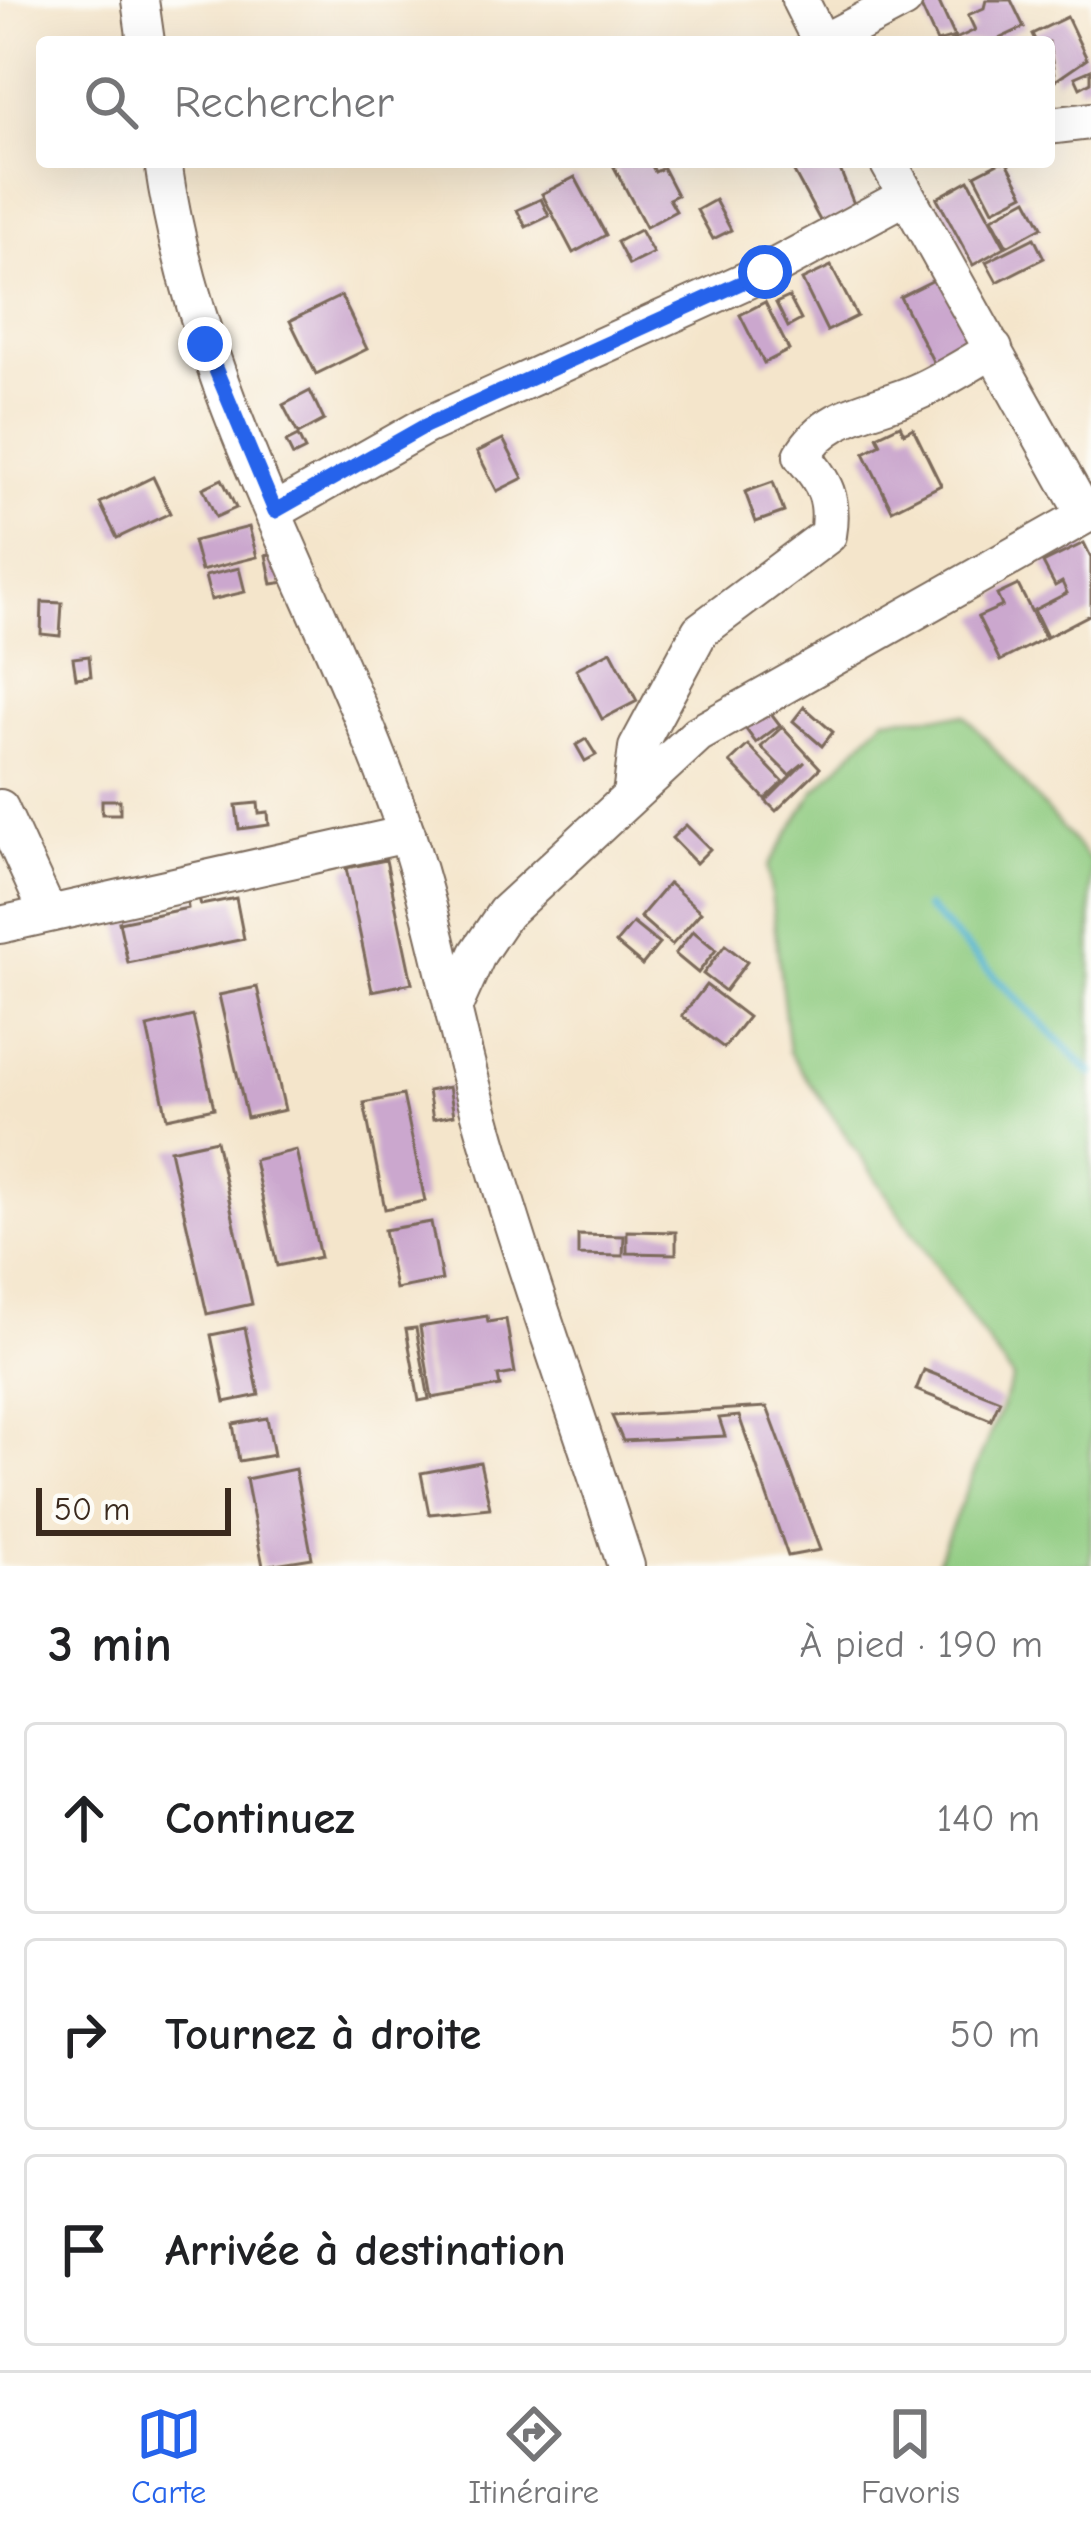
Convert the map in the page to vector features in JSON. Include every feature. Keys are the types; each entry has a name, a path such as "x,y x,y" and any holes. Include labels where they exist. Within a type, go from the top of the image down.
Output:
{"street":[{"path":"140,0 145,36"},
{"path":"800,0 820,36"},
{"path":"835,36 904,0"},
{"path":"1055,125 1091,121"},
{"path":"164,168 205,344 406,834 455,1004 471,1082 626,1566"},
{"path":"455,1004 478,953 506,913 592,838 698,734 1088,514 892,168"},
{"path":"275,511 425,426 765,272 906,196"},
{"path":"631,795 637,748 700,631 828,536 832,510 824,481 802,456 814,435 839,419 918,392 994,350"},
{"path":"0,808 48,913"},
{"path":"0,926 406,834"}],"green space":[{"path":"965,715 1091,862 1091,1566 935,1566 1013,1379 789,1052 768,867 814,792 885,718"}],"building":[{"path":"918,0 938,0 955,36 934,36"},
{"path":"986,0 1011,0 1024,27 1005,36 962,36 975,30 968,15 984,8"},
{"path":"1067,17 1087,59 1055,81 1055,36 1032,34"},
{"path":"1091,70 1091,82 1080,88 1075,77"},
{"path":"615,168 653,168 655,172 663,168 677,195 669,199 676,211 646,227"},
{"path":"792,168 839,168 856,209 823,226"},
{"path":"988,168 1010,168 1024,194 993,210 975,175"},
{"path":"575,177 606,235 573,253 542,194"},
{"path":"969,180 1005,247 973,265 937,198"},
{"path":"541,199 549,216 526,227 517,210"},
{"path":"1027,199 1042,227 1007,246 992,218"},
{"path":"715,200 731,230 713,239 697,210"},
{"path":"640,230 653,253 629,265 617,242"},
{"path":"1034,238 1044,258 997,282 986,262"},
{"path":"831,266 857,316 827,331 802,280"},
{"path":"942,276 977,346 936,367 900,297"},
{"path":"341,296 367,349 316,374 290,321"},
{"path":"789,297 801,320 788,327 776,303"},
{"path":"765,302 789,350 764,363 740,315"},
{"path":"310,391 324,420 298,434 283,405"},
{"path":"900,425 904,433 913,428 941,485 892,510 864,453 881,444 877,436"},
{"path":"298,436 305,450 293,456 286,442"},
{"path":"503,439 523,478 497,491 477,452"},
{"path":"153,477 170,513 117,538 100,503"},
{"path":"222,479 236,508 216,517 203,488"},
{"path":"773,482 784,512 756,522 745,492"},
{"path":"249,527 257,557 201,571 193,541"},
{"path":"1084,543 1091,557 1091,614 1047,637 1034,610 1067,593 1062,582 1055,586 1043,563"},
{"path":"286,551 292,581 272,584 266,555"},
{"path":"239,568 245,592 211,600 205,576"},
{"path":"1018,585 1045,638 1000,661 978,617 1002,606 997,595"},
{"path":"42,602 62,603 60,636 41,634"},
{"path":"611,651 637,701 602,719 576,669"},
{"path":"89,656 91,676 76,678 73,658"},
{"path":"764,704 780,725 756,743 740,721"},
{"path":"804,707 833,732 822,746 793,721"},
{"path":"782,727 820,768 776,811 766,801 805,762 789,775 761,747"},
{"path":"586,739 596,755 585,761 576,745"},
{"path":"748,745 783,782 765,799 730,762"},
{"path":"102,800 120,800 120,814 102,814"},
{"path":"258,803 259,813 268,812 269,825 239,829 236,805"},
{"path":"686,825 710,849 696,863 672,838"},
{"path":"386,860 412,983 372,991 346,868"},
{"path":"669,883 701,912 672,945 640,917"},
{"path":"199,898 201,905 236,898 244,939 128,963 119,922 188,908 187,900"},
{"path":"633,923 659,944 642,965 616,943"},
{"path":"693,931 716,950 698,973 675,954"},
{"path":"725,945 747,962 725,991 703,974"},
{"path":"706,985 748,1017 724,1048 682,1016"},
{"path":"257,987 285,1110 247,1118 219,995"},
{"path":"193,1016 214,1108 167,1118 147,1027"},
{"path":"449,1087 454,1115 433,1119 428,1091"},
{"path":"403,1095 425,1201 385,1209 364,1103"},
{"path":"216,1140 252,1304 207,1314 170,1150"},
{"path":"296,1150 320,1257 277,1266 254,1160"},
{"path":"431,1222 442,1280 395,1289 384,1230"},
{"path":"627,1231 676,1232 676,1254 627,1253"},
{"path":"578,1235 624,1236 623,1256 578,1255"},
{"path":"487,1316 488,1322 506,1319 515,1373 498,1376 500,1386 432,1398 420,1327"},
{"path":"245,1328 259,1395 225,1402 211,1335"},
{"path":"416,1328 429,1399 419,1401 406,1329"},
{"path":"924,1370 1000,1400 991,1420 916,1390"},
{"path":"767,1407 820,1550 788,1556 739,1416 719,1418 725,1436 623,1441 612,1416"},
{"path":"267,1418 274,1455 239,1461 233,1424"},
{"path":"480,1462 490,1508 429,1514 421,1473"},
{"path":"295,1469 312,1558 263,1566 246,1479"}],"waterway":[{"path":"927,908 1091,1073"}],"route":[{"path":"205,344 275,511 425,426 765,272"}]}
